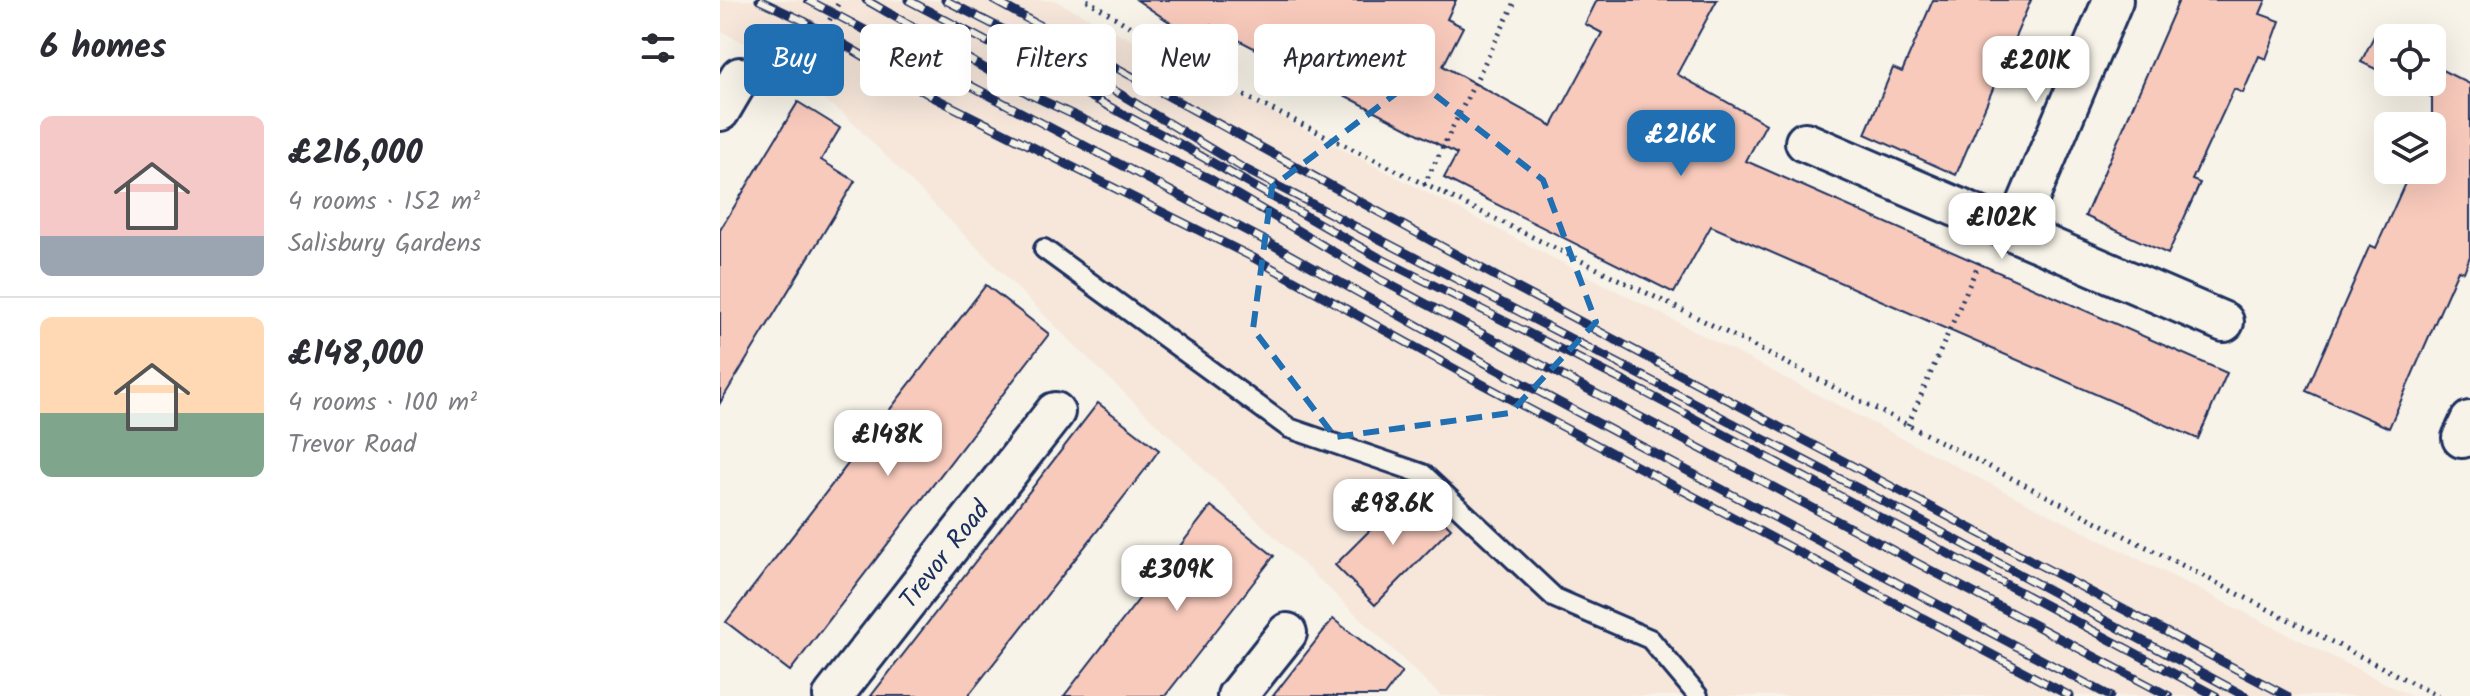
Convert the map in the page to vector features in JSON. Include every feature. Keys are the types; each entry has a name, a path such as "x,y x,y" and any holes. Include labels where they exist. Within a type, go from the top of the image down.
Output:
{"street":[{"path":"2006,228 2113,0"},
{"path":"720,111 740,77"},
{"path":"1805,142 2224,322"},
{"name":"Trevor Road","path":"833,696 1055,412"},
{"path":"1237,696 1287,633"}],"lane":[{"path":"1044,249 1289,428 1423,474 1555,598 1650,639 1698,696"}],"path":[{"path":"828,24 840,0"},
{"path":"1087,0 1232,90 1908,425 2438,696"},
{"path":"1424,185 1516,0"},
{"path":"1908,425 2006,228"}],"highlighted area":[{"path":"1415,79 1543,180 1596,322 1510,413 1335,437 1253,329 1272,187"}],"shaded area":[{"path":"720,0 1054,0 1100,24 987,24 987,96 1116,96 1116,32 1132,40 1132,96 1238,95 2045,512 2411,696 1441,696 1074,345 843,113 817,96 844,96 844,24 744,24 744,43 720,31"}],"building":[{"path":"1137,0 1456,0 1447,19 1463,27 1443,66 1552,126 1602,33 1585,24 1597,0 1717,0 1677,74 1766,124 1746,161 2227,373 2198,439 1711,226 1674,293 1444,178 1457,154 1346,96 1435,96 1435,24 1254,24 1254,48 1238,40 1238,24 1172,24"},
{"path":"1933,0 2031,0 1956,175 1865,134 1893,68 1902,72"},
{"path":"2179,0 2266,0 2260,14 2280,21 2266,59 2259,56 2243,93 2234,89 2192,180 2200,183 2168,254 2085,216"},
{"path":"2374,36 2374,68 2361,62"},
{"path":"2446,72 2470,84 2470,256 2464,272 2458,270 2389,428 2306,391 2370,245 2376,248 2405,184 2446,184 2446,112 2432,112 2432,97 2446,96"},
{"path":"798,102 840,128 821,160 855,181 720,403 720,230"},
{"path":"986,285 1049,334 790,671 726,622"},
{"path":"1098,403 1159,450 1144,471 968,696 871,696"},
{"path":"1411,489 1451,528 1375,605 1335,565"},
{"path":"1211,506 1274,556 1165,696 1064,696"},
{"path":"1333,619 1402,672 1384,696 1273,696"}],"railway":[{"path":"759,0 804,21 933,97 1252,257 1482,384 2070,696"},
{"path":"808,0 1262,239 1487,364 2110,696"},
{"path":"866,0 1031,95 1209,178 1381,280 2169,696"},
{"path":"908,0 1178,143 1378,257 1633,386 2216,696"},
{"path":"945,0 1067,62 1243,168 1921,521 2245,696"},
{"path":"993,0 1519,289 2287,696"}]}
